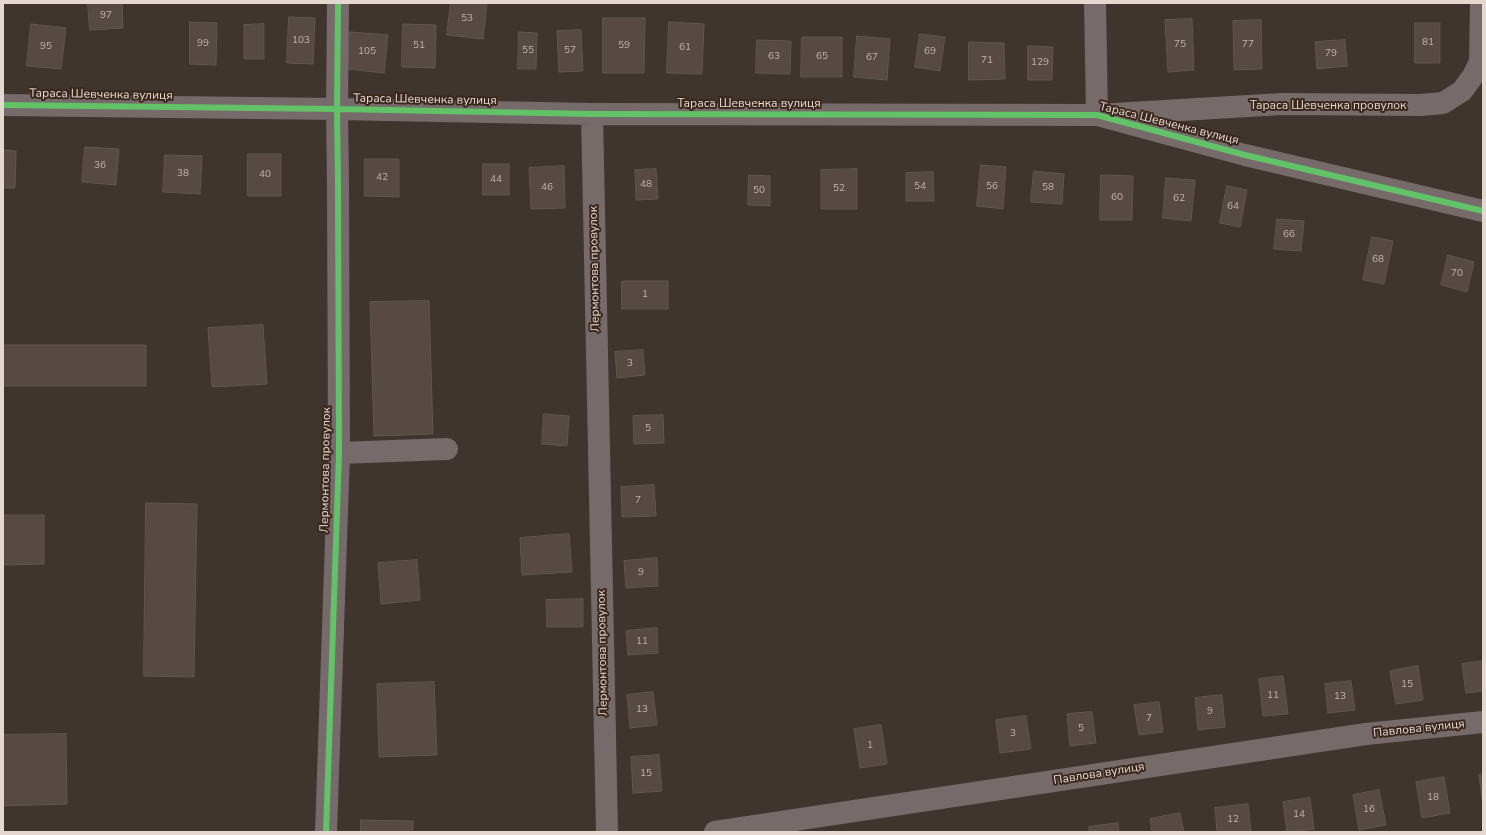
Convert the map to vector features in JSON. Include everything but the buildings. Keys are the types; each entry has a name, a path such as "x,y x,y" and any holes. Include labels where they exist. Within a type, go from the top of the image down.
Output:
{"street":[{"name":"Лермонтова провулок","path":"326,832 339,453 337,109 338,3"},
{"path":"1095,3 1097,116"},
{"name":"Тараса Шевченка провулок","path":"1097,116 1282,104 1421,105 1443,103 1462,91 1473,76 1480,62 1481,3"},
{"name":"Тараса Шевченка вулиця","path":"3,106 337,109 592,114 1097,116 1245,155 1483,211"},
{"name":"Лермонтова провулок","path":"592,114 607,832"},
{"path":"339,453 447,449"},
{"name":"Павлова вулиця","path":"715,832 1366,734 1483,722"}],"cycle path":[{"path":"326,832 339,453 337,109 338,3"},
{"path":"3,105 592,114 1097,115 1245,155 1483,211"}]}
